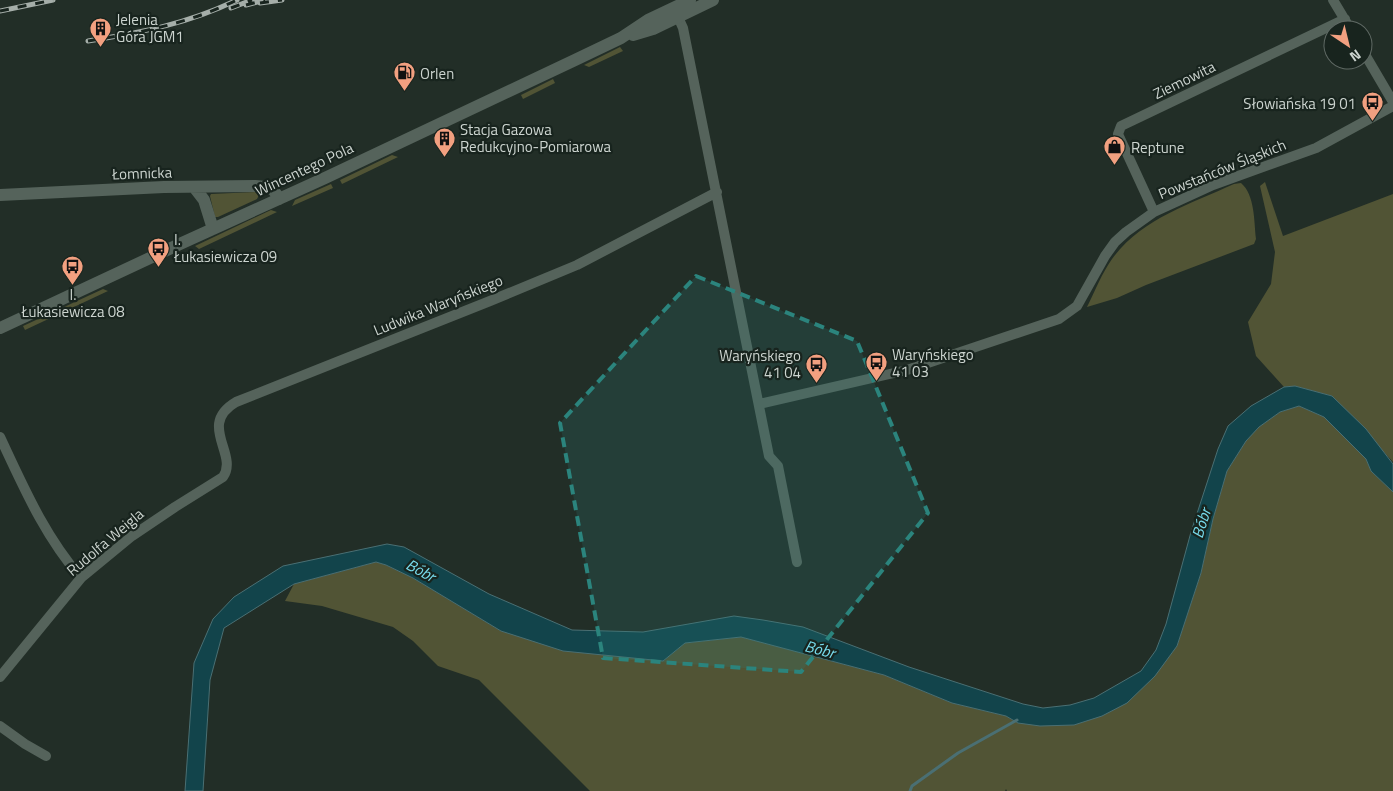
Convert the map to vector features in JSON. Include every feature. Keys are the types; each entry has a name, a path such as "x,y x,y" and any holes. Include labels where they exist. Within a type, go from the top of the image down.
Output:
{"street":[{"name":"Wincentego Pola","path":"621,38 653,29 713,0"},
{"path":"1333,0 1345,19"},
{"name":"Wincentego Pola","path":"0,328 621,38 648,20 686,2"},
{"path":"686,2 680,8 678,17 683,28 717,192 769,456 778,466 797,562"},
{"name":"Ziemowita","path":"1154,212 1118,134 1121,126 1345,19"},
{"path":"1373,69 1393,104"},
{"name":"Powstańców Śląskich","path":"759,404 907,370 1059,319 1077,306 1104,256 1114,242 1154,212 1222,182 1316,148 1393,104"},
{"name":"Łomnicka","path":"0,195 267,187 275,191 279,199"},
{"path":"194,188 204,200 213,229"},
{"name":"Ludwika Waryńskiego","path":"227,472 228,464 221,442 219,426 224,412 236,402 577,265 717,192"},
{"path":"0,437 41,521 59,551 81,578"},
{"name":"Rudolfa Weigla","path":"0,677 81,578 132,536 216,482 227,472"},
{"path":"0,726 46,756"}],"highlighted area":[{"path":"696,276 857,341 928,513 801,672 603,658 560,423"}],"green space":[{"path":"620,47 623,51 589,67 584,65"},
{"path":"553,79 555,83 523,99 521,95"},
{"path":"392,155 398,157 342,184 340,180"},
{"path":"1265,182 1283,236 1393,194 1393,462 1332,396 1295,386 1284,387 1256,356 1248,322 1271,284 1275,252 1260,186"},
{"path":"1241,183 1249,194 1253,209 1256,239 1254,244 1117,298 1087,307 1112,259 1137,233 1167,214 1234,184"},
{"path":"331,184 333,188 292,206 295,200"},
{"path":"255,192 259,195 257,199 215,217 211,194"},
{"path":"271,210 277,212 199,249 195,246"},
{"path":"103,289 108,291 25,330 23,326"},
{"path":"1299,406 1324,417 1366,459 1371,471 1393,492 1393,791 1007,791 1006,789 1005,791 590,791 479,680 438,666 413,641 393,627 322,606 285,601 294,584 376,562 413,578 501,631 663,661 685,643 741,637 884,675 952,703 1006,716 1018,723 1074,725 1177,646 1201,573 1213,519 1227,471 1246,441 1258,427 1280,412"}],"water":[{"name":"Bóbr","path":"1295,386 1332,396 1366,429 1393,464 1393,492 1371,471 1366,459 1324,417 1299,406 1280,412 1259,427 1246,441 1227,471 1213,519 1201,573 1177,646 1155,676 1127,703 1102,716 1074,725 1040,726 1018,723 1006,716 952,703 884,675 741,637 685,643 663,661 563,651 501,631 413,578 376,562 294,584 224,628 210,680 203,791 185,791 194,663 213,619 234,597 283,566 387,544 404,547 489,594 572,630 643,632 734,616 803,627 909,667 1023,704 1043,708 1070,705 1094,698 1141,671 1156,650 1166,624 1191,532 1218,449 1228,426 1251,406 1284,387"}],"waterway":[{"path":"910,791 912,786 958,753 1017,720"}],"railway":[{"path":"0,11 53,0"},
{"path":"88,41 164,26 200,15 237,0"},
{"path":"231,8 252,0"},
{"path":"246,5 265,0"},
{"path":"260,3 282,0"}],"place":[{"name":"Jelenia Góra JGM1","path":"100,47"},
{"name":"Orlen","path":"404,92"},
{"name":"Słowiańska 19 01","path":"1372,122"},
{"name":"Stacja Gazowa Redukcyjno-Pomiarowa","path":"444,157"},
{"name":"Reptune","path":"1115,166"},
{"name":"I. Łukasiewicza 09","path":"158,267"},
{"name":"I. Łukasiewicza 08","path":"73,285"},
{"name":"Waryńskiego 41 03","path":"876,382"},
{"name":"Waryńskiego 41 04","path":"817,383"}]}
